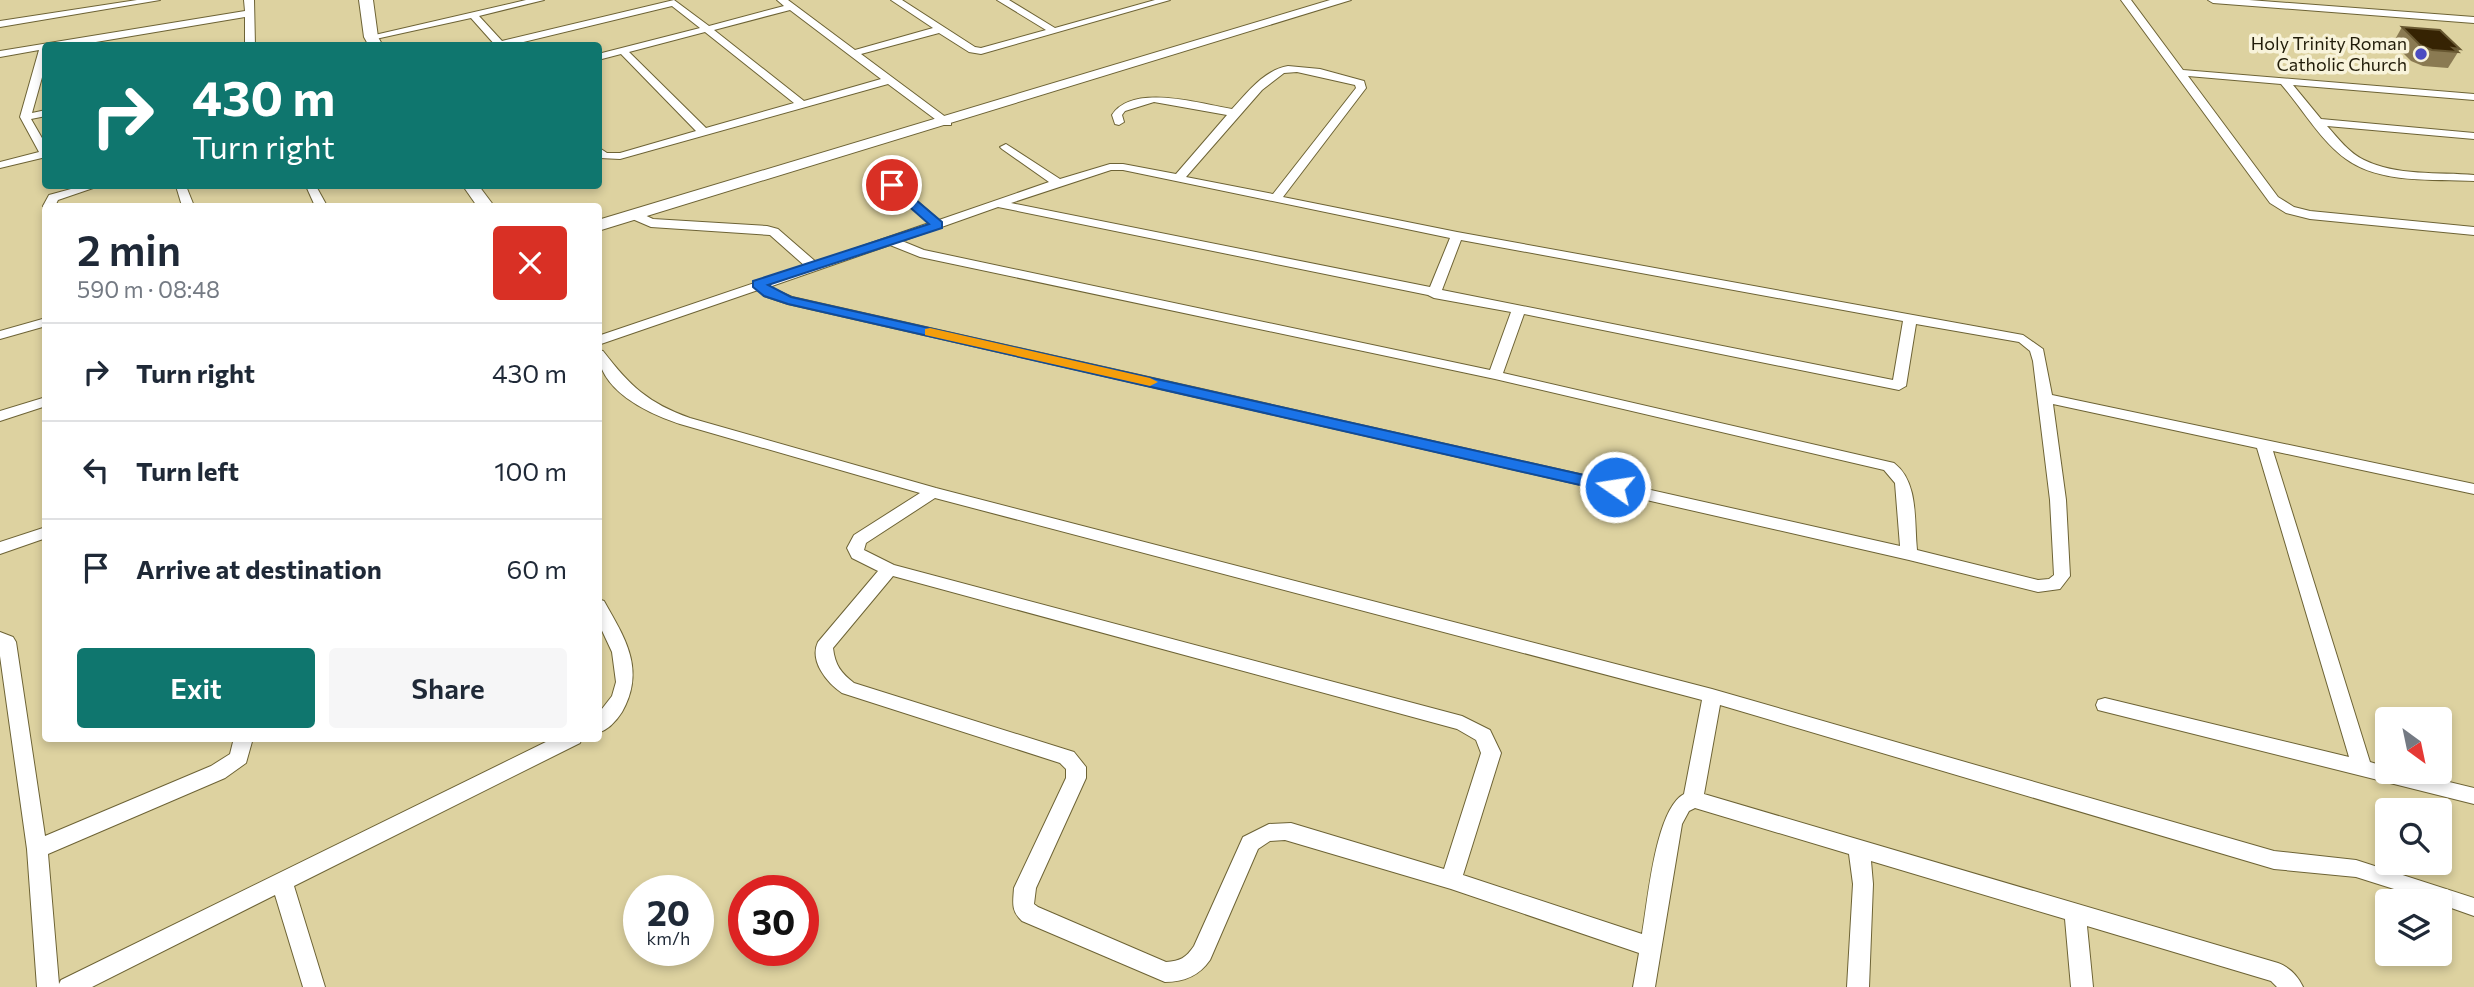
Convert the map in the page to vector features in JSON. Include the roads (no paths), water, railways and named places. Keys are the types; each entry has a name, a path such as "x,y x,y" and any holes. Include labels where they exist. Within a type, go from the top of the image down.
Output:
{"street":[{"path":"51,16 56,0"},
{"path":"0,24 155,0"},
{"path":"250,0 250,42"},
{"path":"366,0 374,41 539,0"},
{"path":"782,0 947,123"},
{"path":"896,0 972,50 981,51 1165,0"},
{"path":"1007,3 1030,0"},
{"path":"602,225 947,123 1344,0"},
{"path":"2126,0 2183,73 2274,200 2310,215 2474,231"},
{"path":"2213,0 2474,20"},
{"path":"2326,0 2335,9"},
{"path":"2408,0 2425,16"},
{"path":"1007,3 1054,31"},
{"path":"513,42 667,4 679,5 803,104"},
{"path":"602,56 792,7"},
{"path":"76,42 249,13"},
{"path":"473,15 498,42"},
{"path":"853,53 941,29"},
{"path":"147,42 150,30"},
{"path":"0,54 42,47"},
{"path":"623,51 704,132"},
{"path":"42,58 25,117 42,148"},
{"path":"1177,180 1235,113 1282,69 1360,83 1361,88 1275,199"},
{"path":"2183,73 2474,97"},
{"path":"602,154 620,156 889,80"},
{"path":"2284,81 2348,155 2371,167 2474,178"},
{"path":"1119,122 1117,115 1121,109 1154,99 1235,113"},
{"path":"25,117 42,114"},
{"path":"2320,122 2474,136"},
{"path":"1006,147 1058,183"},
{"path":"0,165 42,155"},
{"path":"602,340 758,284 812,265 892,241 1110,167 1457,236 2023,339 2036,349 2058,500 2062,576 2054,584 2038,586 1909,554 788,300 769,293 758,284"},
{"path":"892,185 937,225"},
{"path":"51,203 52,198 83,189"},
{"path":"998,204 1899,386 1910,318"},
{"path":"634,215 651,223 763,229 774,232 812,265"},
{"path":"1434,294 1457,236"},
{"path":"892,241 920,253 1495,375 1889,466 1898,473 1903,483 1909,554"},
{"path":"1495,375 1518,311"},
{"path":"0,335 42,323"},
{"path":"602,359 629,395 653,411 933,492 1712,696 2274,860 2298,865 2336,865 2372,873 2474,907"},
{"path":"2043,398 2470,489 2474,504"},
{"path":"0,416 42,402"},
{"path":"2264,447 2362,768"},
{"path":"933,492 860,539 855,548 858,554 889,569 1462,723 1483,736 1491,753 1451,880"},
{"path":"0,548 42,533"},
{"path":"889,569 824,647 825,663 834,678 848,688 1067,757 1076,767 1076,778 1025,888 1023,908 1030,914 1165,972 1182,972 1194,966 1202,953 1250,843 1261,835 1276,831 1291,832 1451,880 1651,947"},
{"path":"602,612 624,651 625,676 621,701 602,722"},
{"path":"0,639 7,642 37,849 48,987"},
{"path":"1693,799 1712,696"},
{"path":"2105,705 2474,796"},
{"path":"37,849 218,772 239,758 243,742"},
{"path":"69,987 565,742"},
{"path":"1644,987 1672,822 1682,805 1693,799 2278,973 2291,987"},
{"path":"1857,987 1863,884 1859,849"},
{"path":"282,882 314,987"},
{"path":"2075,911 2081,987"}],"place":[{"name":"Holy Trinity Roman Catholic Church","path":"2421,54"}]}
